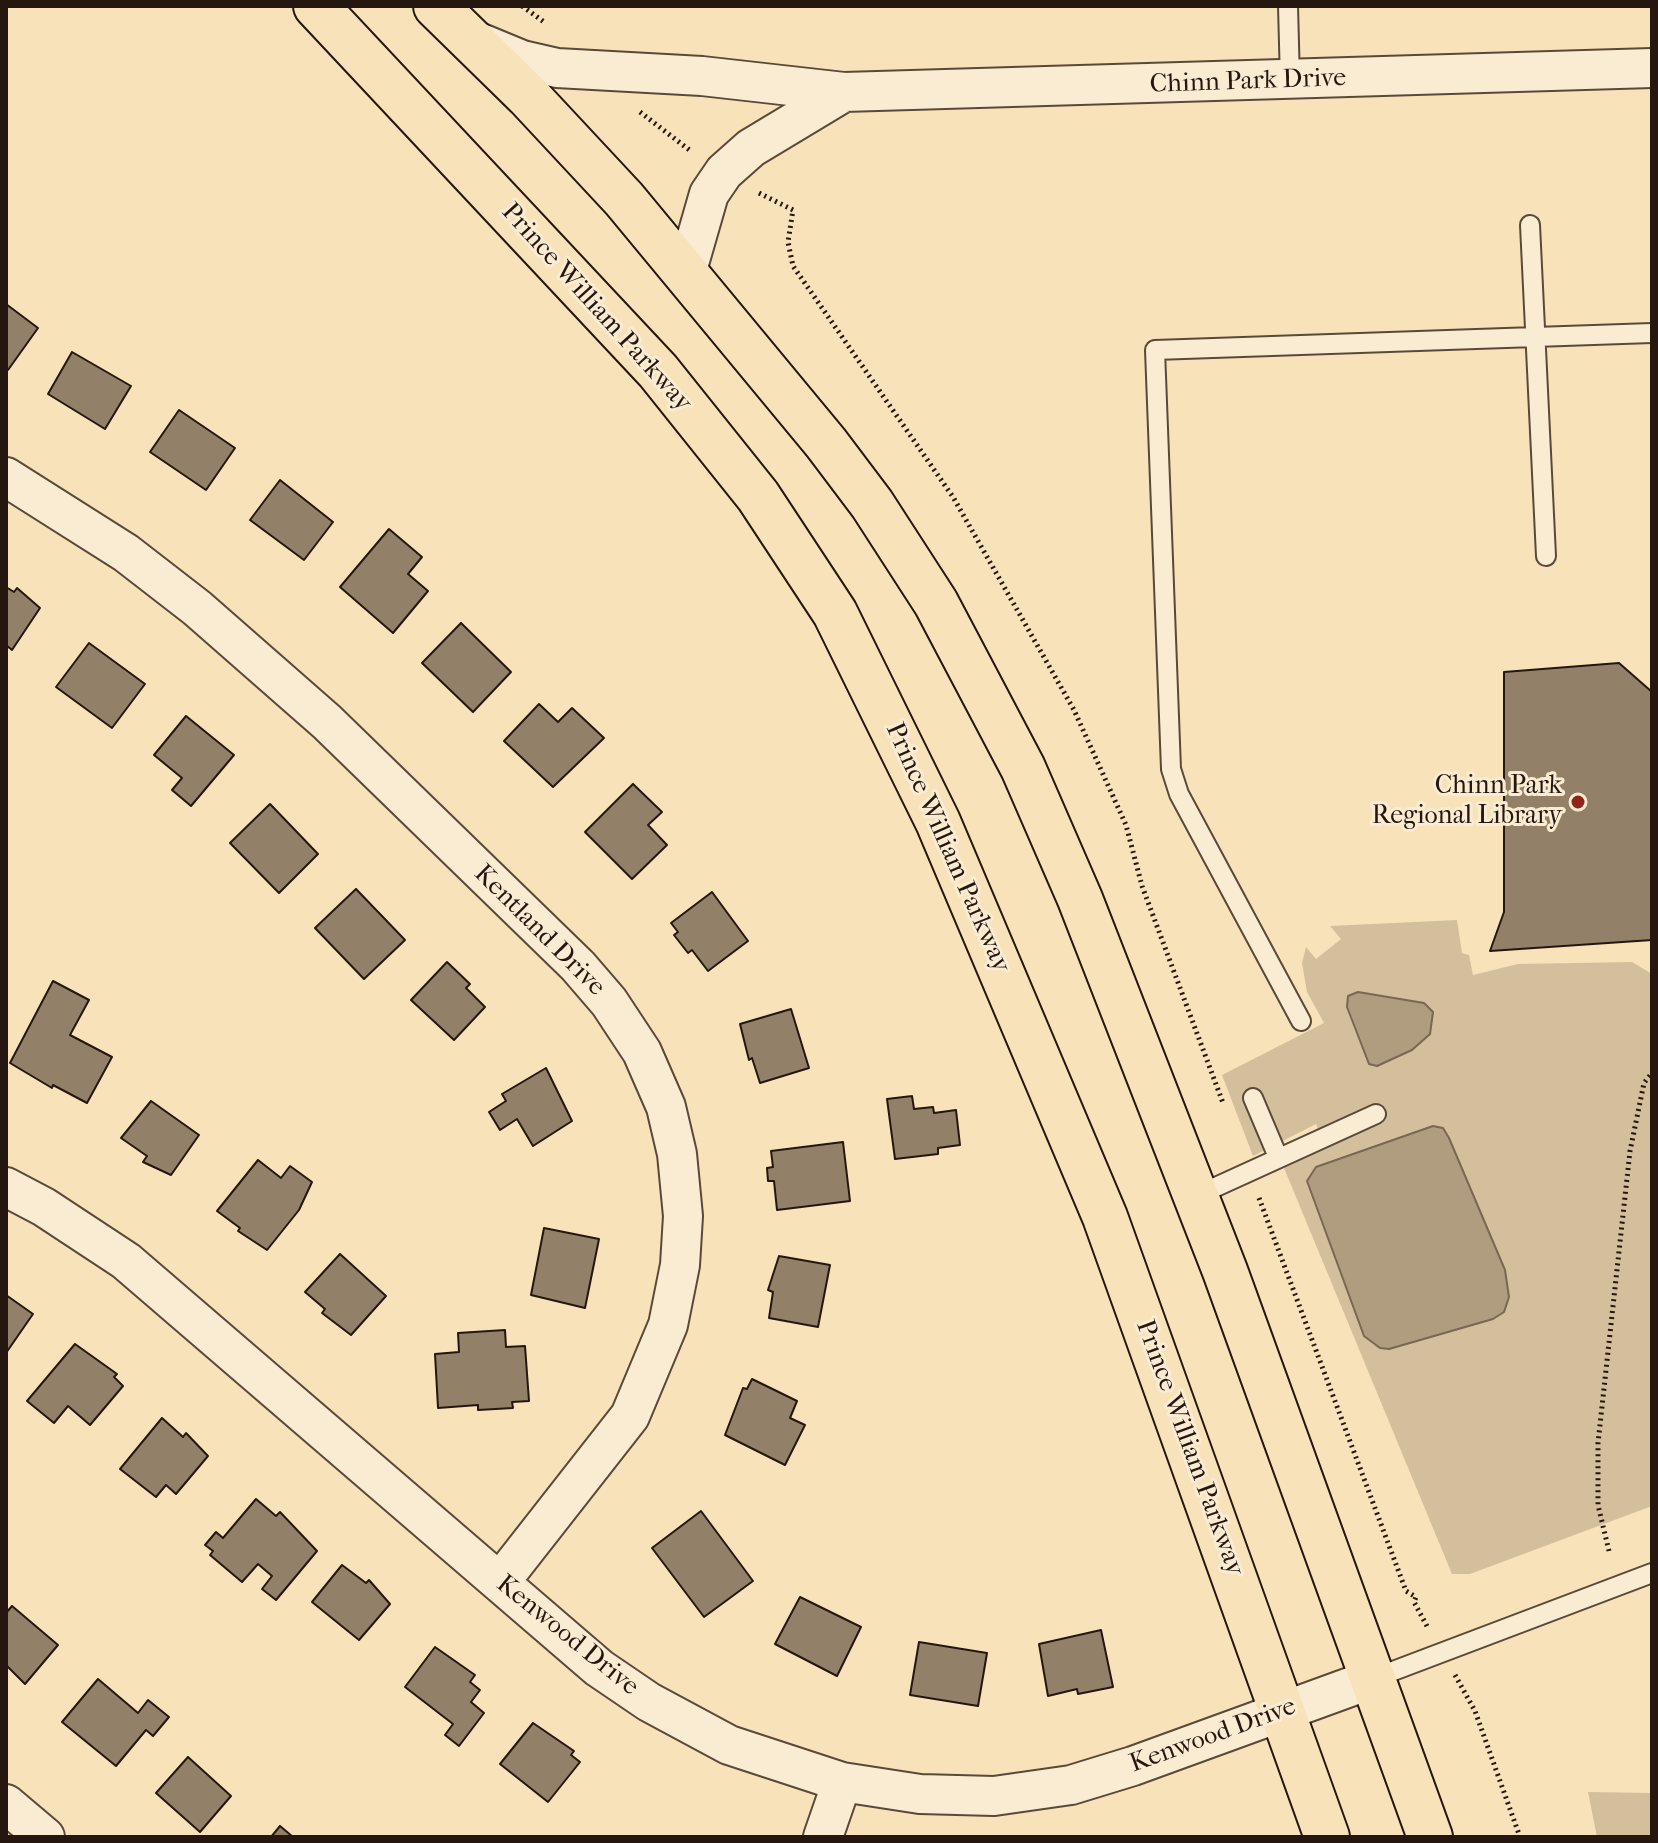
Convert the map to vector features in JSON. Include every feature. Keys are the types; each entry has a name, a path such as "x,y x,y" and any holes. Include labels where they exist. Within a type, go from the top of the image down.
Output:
{"highway":[{"name":"Prince William Parkway","path":"316,6 658,371 758,496 835,613 938,822 1105,1217 1327,1837"},
{"path":"436,6 624,199 844,467 936,603 1023,768 1080,899 1196,1196 1430,1837"}],"street":[{"name":"Chinn Park Drive","path":"467,36 522,60 557,68 702,76 844,92 1652,68"},
{"name":"Chinn Park Drive","path":"686,274 709,194 724,172 751,148 844,92"},
{"name":"Kentland Drive","path":"6,477 52,503 138,562 197,608 327,722 578,966 609,1002 642,1052 666,1107 677,1154 682,1228 680,1265 668,1325 630,1416 500,1582"},
{"name":"Kenwood Drive","path":"6,1187 44,1207 126,1261 599,1668 649,1702 729,1745 842,1782 920,1794 994,1796 1071,1785 1133,1766 1372,1679"},
{"path":"823,1837 842,1782"},
{"path":"6,1804 45,1837"}],"lane":[{"path":"1288,6 1290,81"},
{"path":"1530,225 1546,556"},
{"path":"1301,1021 1179,794 1171,769 1155,350 1652,333"},
{"path":"1253,1098 1278,1157"},
{"path":"1196,1196 1376,1114"},
{"path":"1372,1679 1652,1573"}],"path":[{"path":"634,106 700,158"},
{"path":"759,193 793,210"},
{"path":"1609,1551 1598,1505 1598,1443 1630,1151 1644,1083 1652,1073"},
{"path":"1475,1711 1520,1837"}],"shaded area":[{"path":"1457,920 1462,953 1469,955 1473,975 1518,964 1632,962 1652,974 1652,1506 1470,1574 1452,1574 1284,1168 1325,1149 1316,1124 1253,1156 1222,1075 1324,1023 1307,992 1302,963 1306,947 1316,959 1341,939 1330,926"},
{"path":"1358,992 1424,1003 1433,1012 1430,1034 1412,1050 1377,1066 1369,1064 1347,1007 1348,996"},
{"path":"1433,1126 1443,1128 1449,1138 1505,1270 1509,1297 1504,1312 1493,1319 1389,1349 1380,1348 1364,1336 1307,1181 1316,1167"},
{"path":"1588,1792 1652,1793 1652,1837 1597,1837"}],"building":[{"path":"6,304 38,328 8,370 6,369"},
{"path":"72,352 131,386 105,429 48,394"},
{"path":"179,410 235,448 206,490 150,452"},
{"path":"280,480 333,522 304,560 250,520"},
{"path":"389,529 422,557 408,574 428,591 393,633 340,587"},
{"path":"6,587 14,592 17,588 40,608 12,650 6,645"},
{"path":"461,623 511,672 473,712 422,663"},
{"path":"89,643 145,684 112,728 56,687"},
{"name":"Chinn Park Regional Library","path":"1619,663 1652,692 1652,940 1490,951 1504,912 1504,672"},
{"path":"539,704 558,722 572,708 604,738 553,787 504,741"},
{"path":"186,716 234,755 191,806 172,790 182,778 154,755"},
{"path":"633,784 662,812 648,825 667,845 632,879 585,832"},
{"path":"270,804 318,854 279,893 230,843"},
{"path":"356,889 405,940 364,979 315,928"},
{"path":"712,892 748,941 708,971 692,950 688,953 674,935 678,932 671,923"},
{"path":"447,962 470,984 466,988 485,1007 454,1040 411,1000"},
{"path":"53,981 89,1000 70,1035 112,1057 87,1103 53,1085 52,1088 10,1063"},
{"path":"791,1009 809,1068 760,1083 752,1058 749,1060 740,1024"},
{"path":"546,1068 572,1121 533,1146 517,1119 500,1130 489,1112 506,1101 502,1094"},
{"path":"912,1096 914,1109 933,1107 934,1113 956,1110 960,1145 938,1148 938,1154 895,1159 887,1099"},
{"path":"151,1101 199,1135 171,1175 143,1162 147,1156 121,1138"},
{"path":"843,1142 850,1201 777,1210 774,1181 768,1181 767,1168 773,1167 771,1151"},
{"path":"258,1160 281,1178 290,1166 312,1182 299,1210 267,1250 238,1231 240,1228 217,1211"},
{"path":"544,1228 599,1239 585,1308 531,1295"},
{"path":"340,1254 386,1296 351,1335 322,1313 325,1309 305,1292"},
{"path":"779,1256 830,1265 818,1327 769,1318 773,1292 768,1290"},
{"path":"6,1295 33,1314 6,1353"},
{"path":"505,1330 506,1347 525,1346 529,1401 512,1402 513,1408 478,1410 478,1405 438,1408 435,1354 459,1352 458,1333"},
{"path":"75,1344 117,1374 114,1377 123,1386 90,1425 68,1406 54,1423 27,1401"},
{"path":"752,1379 797,1401 790,1418 805,1425 785,1465 725,1435 743,1388 747,1389"},
{"path":"162,1418 183,1437 186,1433 208,1456 176,1494 166,1485 156,1497 120,1469"},
{"path":"256,1499 276,1516 280,1512 317,1551 276,1600 262,1589 272,1576 258,1564 242,1582 210,1555 213,1551 205,1545 216,1532 223,1538"},
{"path":"701,1511 753,1581 704,1617 652,1548"},
{"path":"342,1565 366,1583 369,1580 390,1604 359,1640 312,1602"},
{"path":"800,1597 861,1627 837,1676 775,1644"},
{"path":"12,1606 58,1645 25,1684 6,1665 6,1613"},
{"path":"1101,1630 1113,1687 1078,1694 1077,1689 1048,1696 1039,1644"},
{"path":"919,1642 987,1653 978,1706 910,1695"},
{"path":"435,1647 475,1675 470,1682 480,1690 471,1702 484,1713 459,1746 445,1735 453,1724 405,1687"},
{"path":"98,1679 138,1713 148,1700 169,1717 153,1736 146,1730 116,1766 62,1722"},
{"path":"533,1723 574,1751 571,1755 580,1762 548,1802 500,1764"},
{"path":"188,1757 231,1796 200,1832 156,1793"},
{"path":"280,1826 293,1837 271,1837"}],"place":[{"name":"Chinn Park Regional Library","path":"1578,802"}]}
